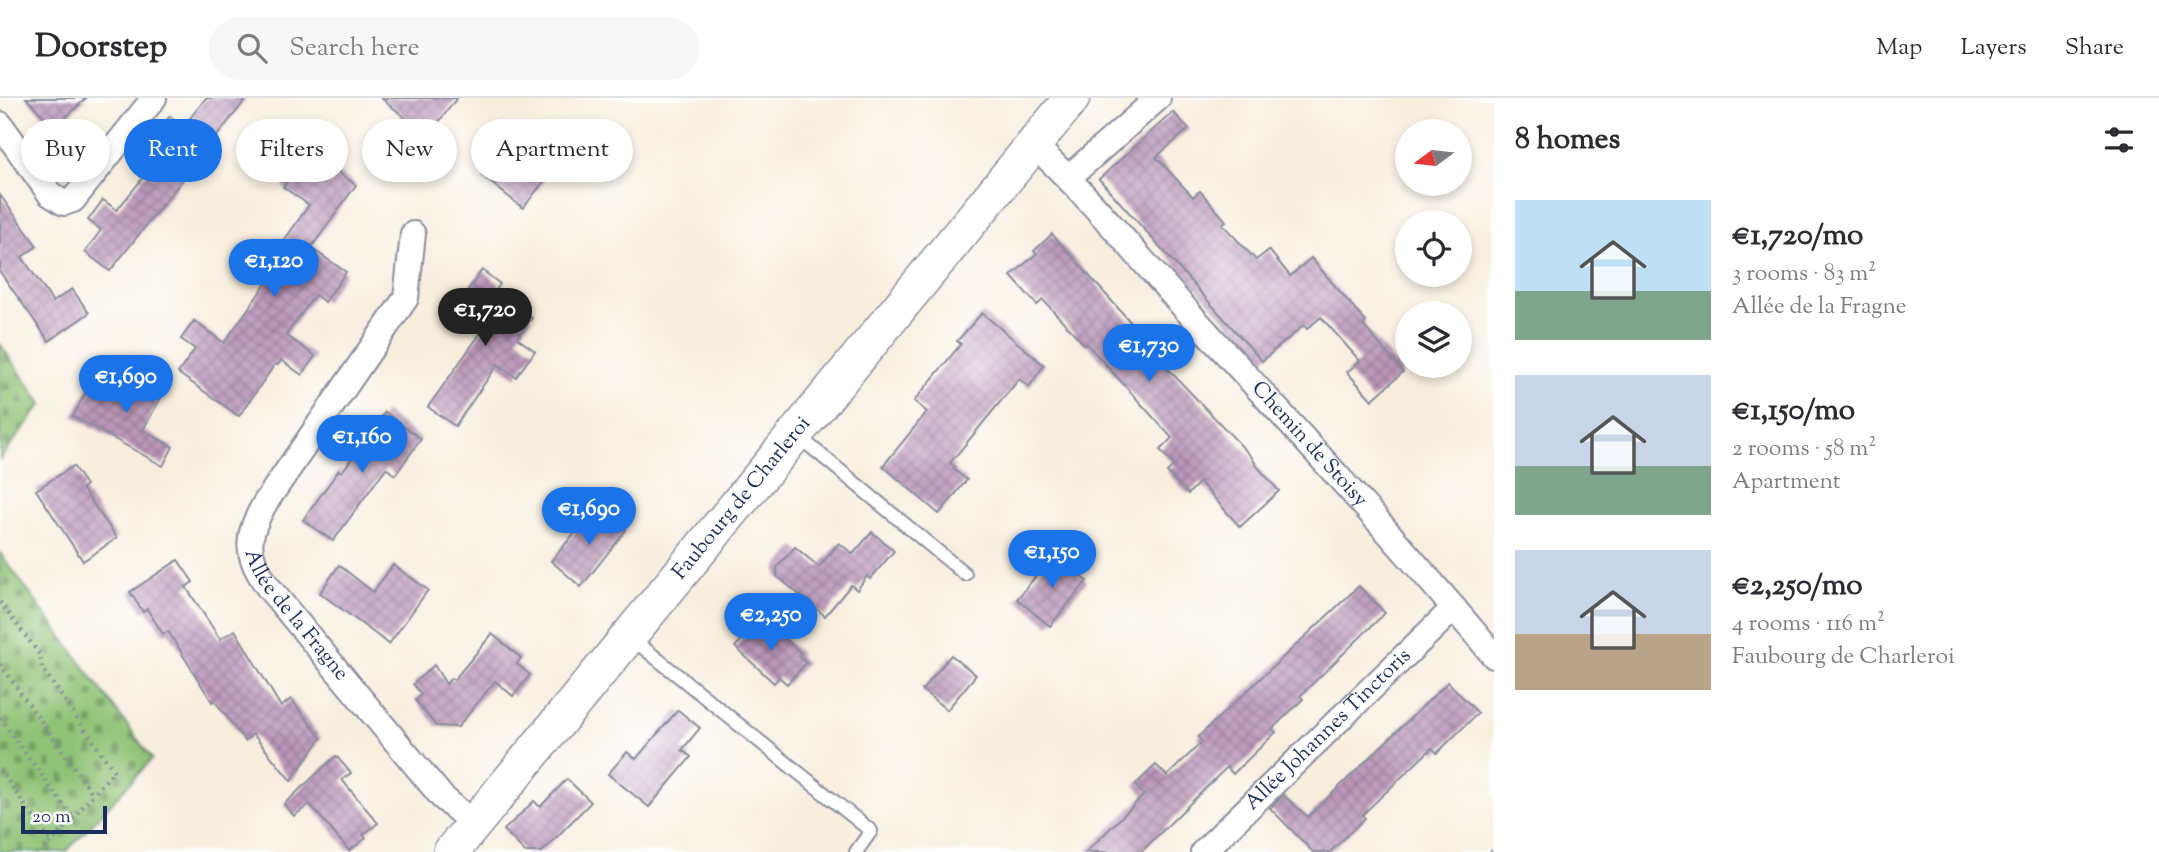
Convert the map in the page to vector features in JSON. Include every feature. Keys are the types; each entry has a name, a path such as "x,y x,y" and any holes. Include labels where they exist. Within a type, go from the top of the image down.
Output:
{"main road":[{"name":"Faubourg de Charleroi","path":"451,852 1072,98"}],"street":[{"path":"0,124 50,194 64,203 73,200 154,98"},
{"path":"1069,177 1158,98"},
{"name":"Chemin de Stoisy","path":"1033,144 1069,177 1191,315 1269,398 1494,656"},
{"name":"Allée de la Fragne","path":"413,234 406,298 265,503 253,525 249,543 254,565 268,587 442,797 474,824"},
{"name":"Allée Johannes Tinctoris","path":"1203,852 1454,608"}],"lane":[{"path":"795,433 965,574"},
{"path":"629,636 871,831 856,852"}],"path":[{"path":"0,602 40,655 42,668 114,771 43,852"},
{"path":"0,664 93,794"},
{"path":"0,718 73,818"},
{"path":"0,770 51,842"}],"green space":[{"path":"0,344 42,404 0,459"},
{"path":"0,553 152,759 66,852 0,852"}],"building":[{"path":"26,98 86,98 64,119 46,119"},
{"path":"206,98 247,98 222,130 222,119 189,119"},
{"path":"381,98 457,98 441,119 407,119"},
{"path":"1173,112 1189,129 1156,157 1193,197 1200,191 1226,221 1222,224 1256,260 1269,250 1290,276 1311,258 1366,322 1363,325 1395,363 1396,378 1372,400 1347,372 1360,361 1321,317 1307,329 1304,325 1262,361 1099,179"},
{"path":"348,179 356,185 311,248 346,272 325,302 315,295 286,335 315,356 302,375 281,360 278,365 275,364 239,416 178,373 195,349 181,339 194,321 224,343 277,268 269,262 309,205 283,187 286,182 348,182"},
{"path":"140,182 180,182 110,271 85,252 101,230 88,220 103,200 117,210"},
{"path":"490,182 543,182 523,208"},
{"path":"0,195 37,246 22,257 53,302 72,289 89,313 49,341 0,272"},
{"path":"1052,234 1158,353 1170,367 1168,369 1251,456 1279,491 1240,527 1200,482 1188,494 1167,472 1174,465 1160,450 1172,438 1087,344 1085,345 1043,300 1037,305 1011,276 1037,253 1034,251"},
{"path":"482,270 500,284 495,291 532,318 517,338 535,351 516,377 498,364 455,426 428,407 487,324 458,304"},
{"path":"982,313 1044,365 1029,387 1019,379 950,463 955,467 953,469 967,480 939,514 883,466 927,412 914,401 961,344 957,341"},
{"path":"127,370 165,390 143,430 173,447 163,466 73,416 89,386 104,394 112,380 119,384"},
{"path":"385,412 421,439 395,475 386,468 333,541 303,520"},
{"path":"73,466 86,485 82,488 117,538 83,561 36,490"},
{"path":"599,508 626,530 581,587 551,561"},
{"path":"872,532 894,551 870,579 867,576 857,590 851,585 825,616 777,576 777,567 795,547 819,567 839,543 853,554"},
{"path":"1054,554 1087,581 1050,626 1017,599"},
{"path":"178,560 193,582 186,587 220,639 235,630 281,707 291,699 321,738 291,781 253,734 245,741 214,700 212,702 168,631 163,634 147,609 143,612 130,592"},
{"path":"339,565 373,592 393,565 428,590 389,644 320,593"},
{"path":"1359,586 1385,613 1300,696 1303,699 1272,729 1276,732 1233,774 1227,767 1141,852 1086,852 1144,795 1135,785 1156,765 1167,776 1202,742 1198,737"},
{"path":"762,618 801,653 799,656 806,663 787,684 779,677 774,683 735,647"},
{"path":"492,634 521,658 517,664 530,675 513,696 495,681 458,727 436,726 415,700 421,694 413,684 434,665 446,684 451,678 454,680"},
{"path":"951,655 976,675 947,710 922,690"},
{"path":"1448,682 1478,713 1437,753 1432,748 1362,815 1365,818 1330,852 1313,852 1270,808 1283,795 1308,817"},
{"path":"678,710 700,728 682,750 691,757 649,807 608,774 627,752 636,759"},
{"path":"336,756 351,773 342,780 378,823 363,835 366,838 349,851 310,804 294,816 284,804"},
{"path":"567,779 591,802 542,852 525,852 504,830 534,801 540,807"}]}
